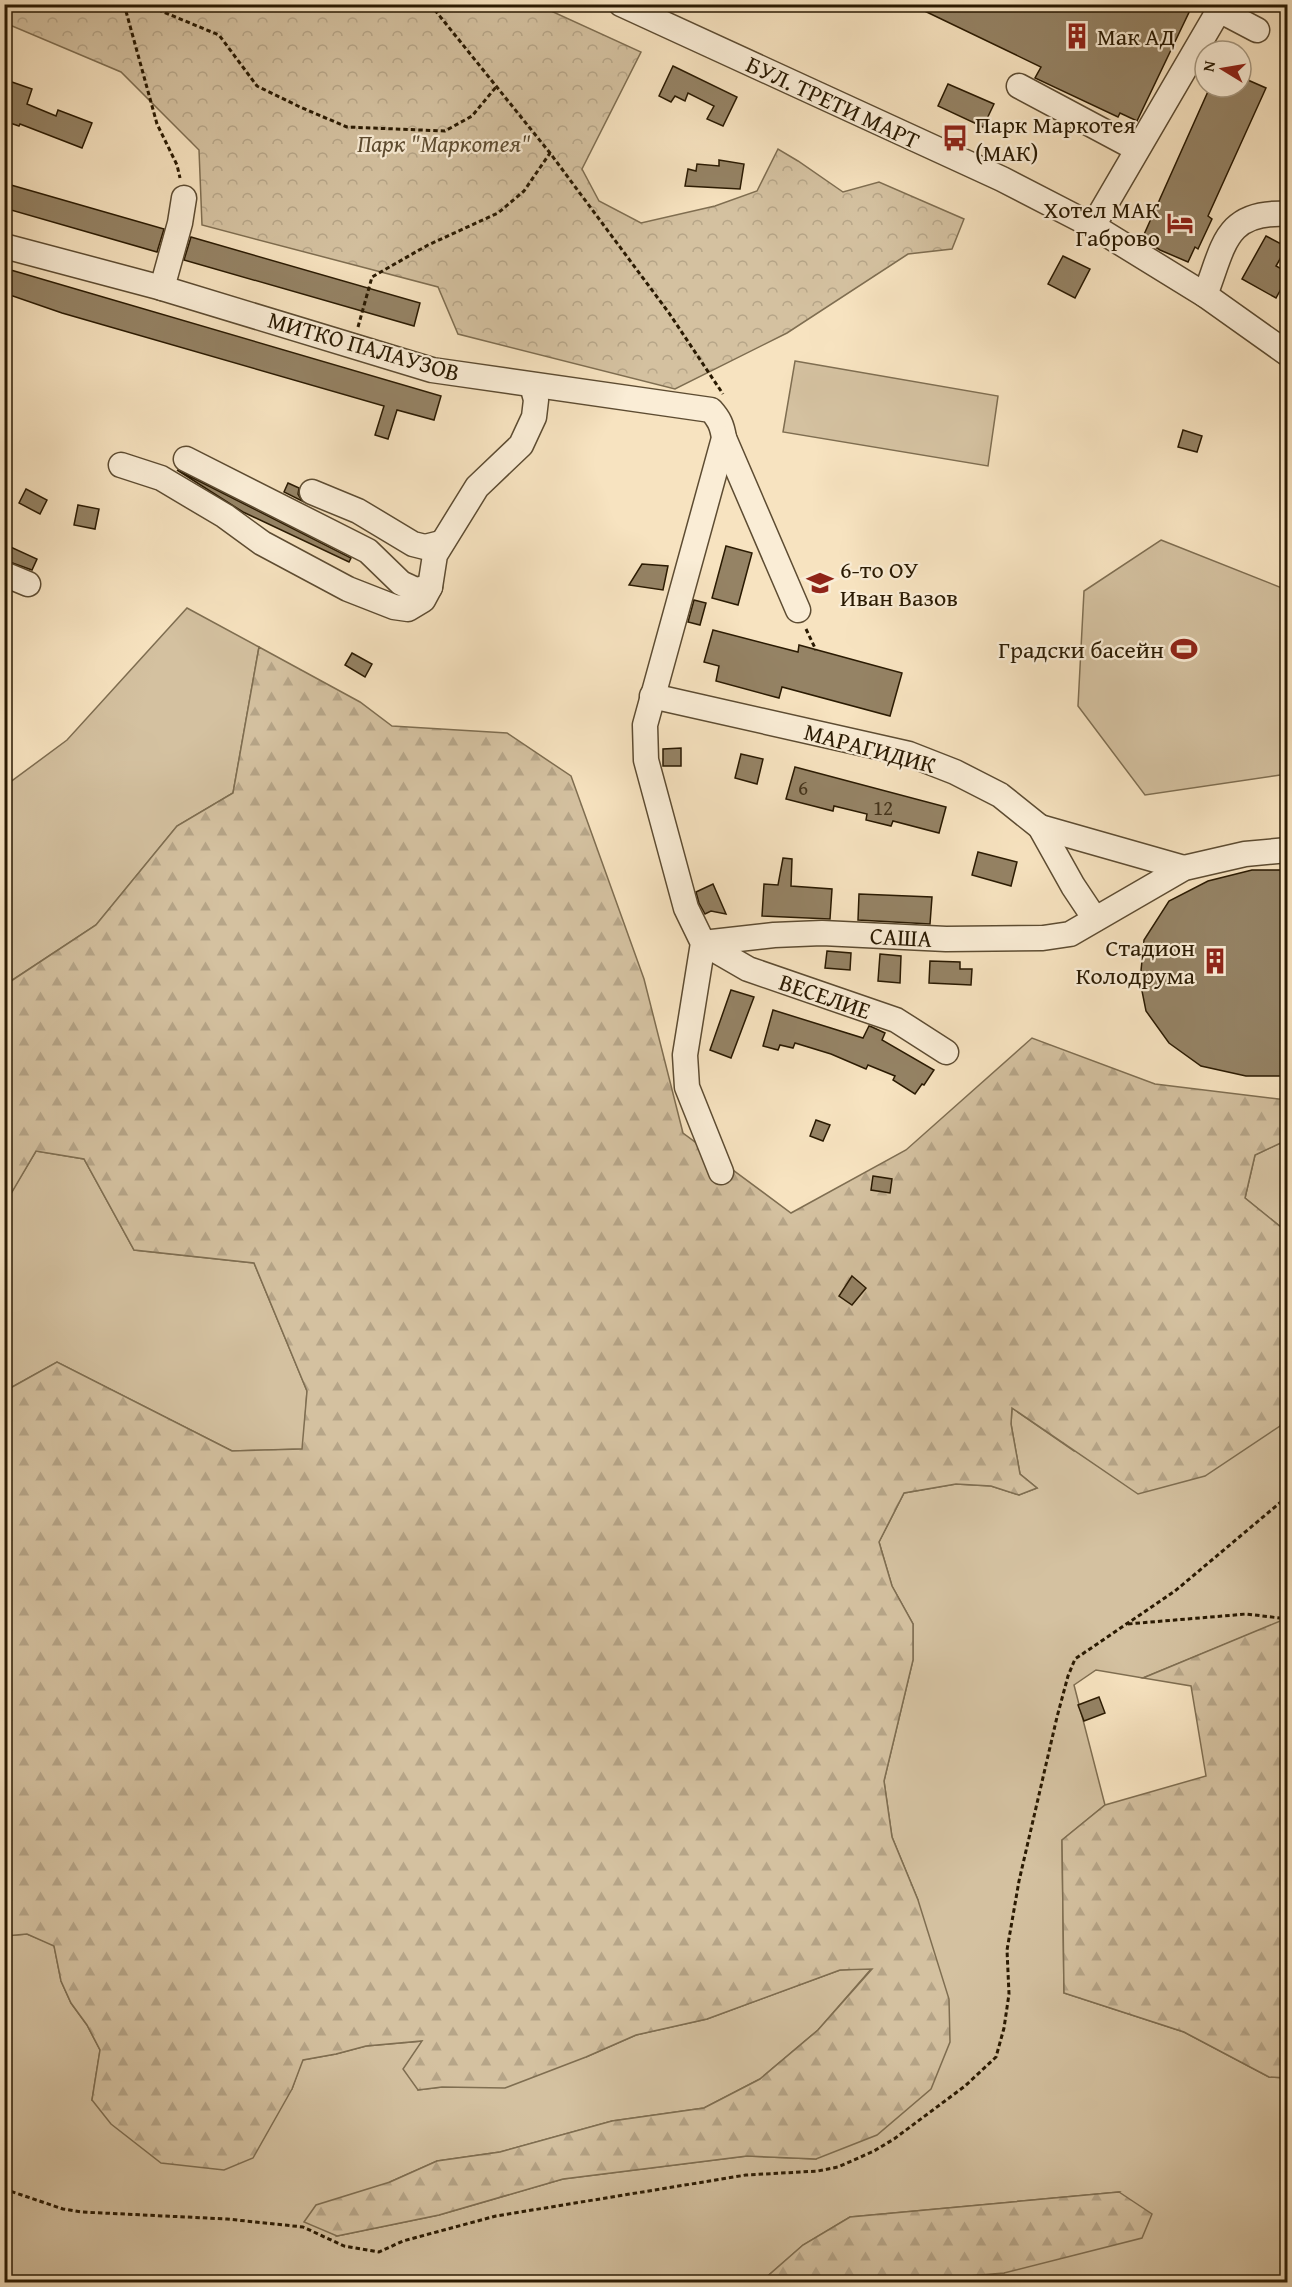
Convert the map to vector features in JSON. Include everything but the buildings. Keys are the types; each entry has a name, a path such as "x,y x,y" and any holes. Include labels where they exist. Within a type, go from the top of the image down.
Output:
{"street":[{"name":"БУЛ. ТРЕТИ МАРТ","path":"621,4 1002,179 1093,226 1205,295 1287,354"},
{"path":"1093,226 1221,7 1257,30"},
{"path":"1019,86 1137,149"},
{"path":"162,288 180,223 184,198"},
{"path":"1205,295 1229,234 1241,222 1254,215 1287,214"},
{"name":"МИТКО ПАЛАУЗОВ","path":"4,246 162,288 432,370 711,410 723,432"},
{"path":"121,465 161,478 225,516 262,543 348,589 394,608 408,609 423,600 430,587 435,555 477,487 521,445 534,417 536,400 532,385"},
{"path":"723,432 798,610"},
{"path":"721,1172 687,1087 685,1055 703,943 686,908 646,760 645,725 723,432"},
{"path":"186,459 368,551 401,583 416,590 430,587"},
{"path":"312,492 358,511 413,544 425,548 441,543"},
{"path":"4,574 28,584"},
{"name":"МАРАГИДИК","path":"652,696 909,754 955,772 1000,795 1040,827 1073,886 1095,919"},
{"path":"1040,827 1184,867 1245,854 1287,850"},
{"name":"САША","path":"703,943 774,934 822,933 946,939 1042,938 1070,934 1184,867"},
{"name":"ВЕСЕЛИЕ","path":"703,943 748,969 896,1020 946,1052"}],"path":[{"path":"124,4 157,124 177,165 184,198"},
{"path":"144,4 219,35 257,86 348,127 445,131 472,116 496,86"},
{"path":"430,4 550,153 669,313 724,395"},
{"path":"353,346 372,277 428,245 498,213 524,191 550,153"},
{"path":"4,2189 63,2209 82,2212 227,2219 303,2227 344,2246 380,2252 404,2241 496,2216 746,2175 818,2171 838,2167 874,2151 894,2139 965,2086 996,2057 1004,2028 1009,1994 1008,1950 1019,1881 1068,1676 1075,1659 1175,1591 1287,1496"},
{"path":"1128,1624 1246,1614 1287,1619"}],"green space":[{"name":"Парк \"Маркотея\"","path":"4,5 538,5 641,52 582,169 599,201 641,223 715,206 757,191 778,149 843,192 879,182 964,219 952,249 908,254 787,333 675,389 458,334 438,287 202,225 199,150 121,72 5,23"},
{"path":"795,361 998,396 988,466 783,432"},
{"name":"Градски басейн","path":"1161,540 1287,590 1287,774 1145,795 1078,706 1084,591"},
{"path":"187,608 259,647 233,793 177,826 96,925 5,985 5,786 67,740"},
{"path":"259,647 360,702 392,726 507,733 571,776 644,979 683,1133 791,1213 906,1150 1032,1038 1155,1084 1287,1100 1287,1140 1255,1155 1245,1198 1287,1232 1287,1407 1280,1426 1205,1476 1138,1494 1012,1408 1011,1424 1020,1474 1037,1488 1019,1495 991,1486 956,1484 904,1493 879,1542 892,1586 913,1624 913,1660 884,1781 892,1837 918,1900 949,1999 950,2042 931,2089 877,2135 816,2159 747,2156 563,2179 439,2215 337,2236 304,2222 316,2205 390,2182 437,2161 500,2152 612,2121 704,2108 760,2079 818,2030 872,1969 840,1970 707,2019 636,2035 505,2088 442,2087 418,2090 403,2069 422,2041 366,2046 303,2060 292,2089 253,2158 224,2170 161,2163 111,2124 92,2100 100,2050 87,2025 71,2003 61,1981 54,1946 27,1934 5,1936 5,1391 57,1362 232,1451 302,1449 307,1391 254,1263 134,1250 84,1159 36,1151 5,1204 5,985 96,925 177,826 233,793"},
{"path":"1287,1140 1287,1232 1245,1198 1255,1155"},
{"path":"36,1151 84,1159 134,1250 254,1263 307,1391 303,1449 232,1451 57,1362 5,1391 4,1204"},
{"path":"1287,1407 1287,1619 1143,1678 1096,1670 1074,1685 1105,1805 1062,1840 1064,1993 1184,2032 1269,2077 1287,2078 1287,2282 897,2282 1004,2273 1119,2192 850,2217 803,2245 761,2282 5,2282 5,1936 27,1934 54,1945 61,1981 71,2003 87,2025 100,2050 92,2100 292,2089 302,2060 366,2046 423,2041 418,2090 442,2087 586,2057 636,2035 707,2019 840,1970 872,1968 818,2030 760,2079 704,2108 612,2121 500,2152 437,2161 390,2182 337,2236 439,2215 563,2179 747,2156 816,2159 918,1900 892,1837 884,1781 913,1660 913,1624 892,1586 879,1542 904,1493 956,1484 991,1486 1019,1495 1037,1488 1020,1474 1011,1424 1012,1408 1074,1451 1280,1426"},
{"path":"1288,1619 1287,2078 1269,2077 1184,2032 1064,1993 1062,1840 1105,1805 1206,1776 1191,1686 1143,1678"},
{"path":"1119,2192 1152,2214 1142,2238 1004,2273 897,2282 761,2282 803,2245 850,2217"}],"place":[{"name":"Мак АД","path":"1077,36"},
{"name":"Парк Маркотея (МАК)","path":"955,138"},
{"name":"Хотел МАК Габрово","path":"1180,223"},
{"name":"6-то ОУ Иван Вазов","path":"820,583"},
{"name":"Градски басейн","path":"1184,649"},
{"name":"Стадион Колодрума","path":"1215,961"}]}
